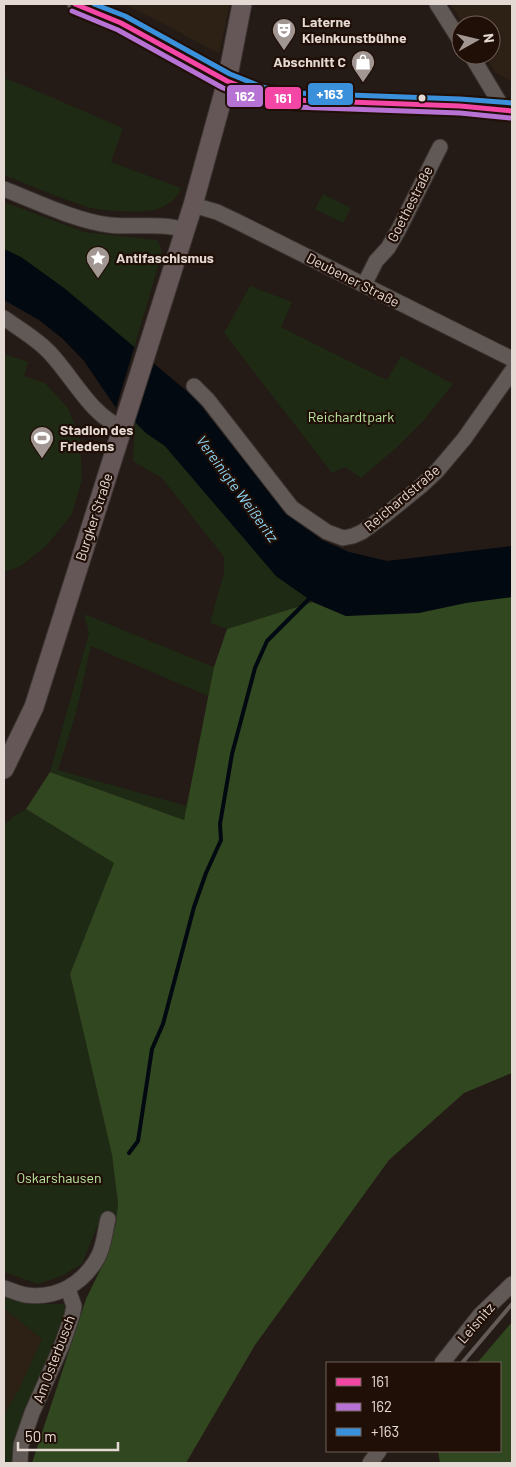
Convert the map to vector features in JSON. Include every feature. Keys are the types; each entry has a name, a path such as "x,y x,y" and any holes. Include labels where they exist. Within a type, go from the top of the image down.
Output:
{"main road":[{"name":"Burgker Straße","path":"4,769 34,707 193,205 228,81 242,4"}],"street":[{"path":"75,4 121,23 228,81 260,94 294,100 460,106 508,111"},
{"path":"437,4 451,26"},
{"path":"478,65 508,111"},
{"name":"Goethestraße","path":"364,285 376,261 388,248 399,229 440,147"},
{"path":"4,189 81,218 108,225 172,226 184,230"},
{"name":"Deubener Straße","path":"193,205 217,212 512,359"},
{"path":"4,318 48,350 82,393 106,419 113,424 124,422"},
{"name":"Reichardstraße","path":"194,386 208,400 292,508 327,532 343,538 352,536 369,527 421,486 460,444 512,371"},
{"path":"4,1288 26,1295 48,1295 68,1289 83,1277 98,1256 108,1219"},
{"name":"Leisnitz","path":"443,1362 480,1315 512,1284"},
{"name":"Am Osterbusch","path":"20,1463 21,1445 32,1413 62,1345 72,1316 74,1306 68,1289"},
{"path":"370,1463 377,1452"}],"shaded area":[{"path":"123,4 230,4 219,54 162,23"},
{"path":"450,4 512,4 512,82 496,73 491,65 501,65 501,15 457,15"},
{"path":"4,1308 42,1339 19,1389 4,1415"}],"green space":[{"path":"4,78 123,128 111,162 181,188 176,196 163,207 154,210 126,212 97,209 69,201 4,175"},
{"path":"323,194 351,208 343,223 315,209"},
{"path":"4,202 84,232 157,240 161,248 161,256 134,348 88,307 39,270 4,249"},
{"name":"Reichardtpark","path":"250,286 292,302 281,327 387,380 401,356 453,384 424,420 395,449 361,478 345,467 332,473 224,333"},
{"name":"Stadion des Friedens","path":"4,354 28,362 24,376 45,383 68,408 80,439 82,479 72,514 47,545 21,566 4,572"},
{"path":"135,422 146,433 165,446 276,576 313,602 227,629 210,623 224,572 224,557 162,478 133,461"},
{"path":"512,597 512,1073 464,1093 389,1160 255,1345 186,1463 32,1463 86,1299 106,1258 116,1223 118,1203 112,1155 70,974 114,863 26,809 50,772 184,820 214,667 227,629 313,602 346,616"},
{"path":"84,614 214,667 208,696 91,646 76,713 58,770 187,806 184,820 50,772 89,633"},
{"name":"Oskarshausen","path":"26,809 115,863 70,974 112,1155 118,1203 116,1223 101,1217 82,1264 62,1276 38,1284 4,1272 4,825"},
{"path":"4,1294 36,1304 63,1304 69,1313 14,1463 8,1463 4,1460 4,1415 19,1389 42,1339 4,1308"},
{"path":"512,1322 512,1463 440,1463 438,1452 501,1452 501,1362 478,1362"}],"water":[{"name":"Vereinigte Weißeritz","path":"4,249 21,257 64,288 189,393 286,514 322,540 349,552 387,561 512,546 512,597 466,603 419,613 346,616 313,602 276,576 165,446 116,408 84,361 63,339 39,320 4,300"}],"pier":[{"path":"135,345 154,360 134,424 115,411"}],"waterway":[{"path":"129,1153 138,1141 152,1049 163,1024 194,907 206,873 221,840 220,824 232,754 255,668 267,641 312,596"}],"railway":[{"path":"463,1362 512,1304"}],"transit line":[{"name":"161","path":"75,4 121,23 227,81 260,94 294,100 460,106 512,111"},
{"name":"+163","path":"94,4 125,16 230,74 262,87 295,93 460,99 512,103"},
{"name":"162","path":"72,11 118,30 223,88 258,101 294,107 460,113 511,118"}],"place":[{"name":"Laterne Kleinkunstbühne","path":"284,51"},
{"name":"Abschnitt C","path":"363,83"},
{"name":"Antifaschismus","path":"98,279"},
{"name":"Stadion des Friedens","path":"42,459"}]}
